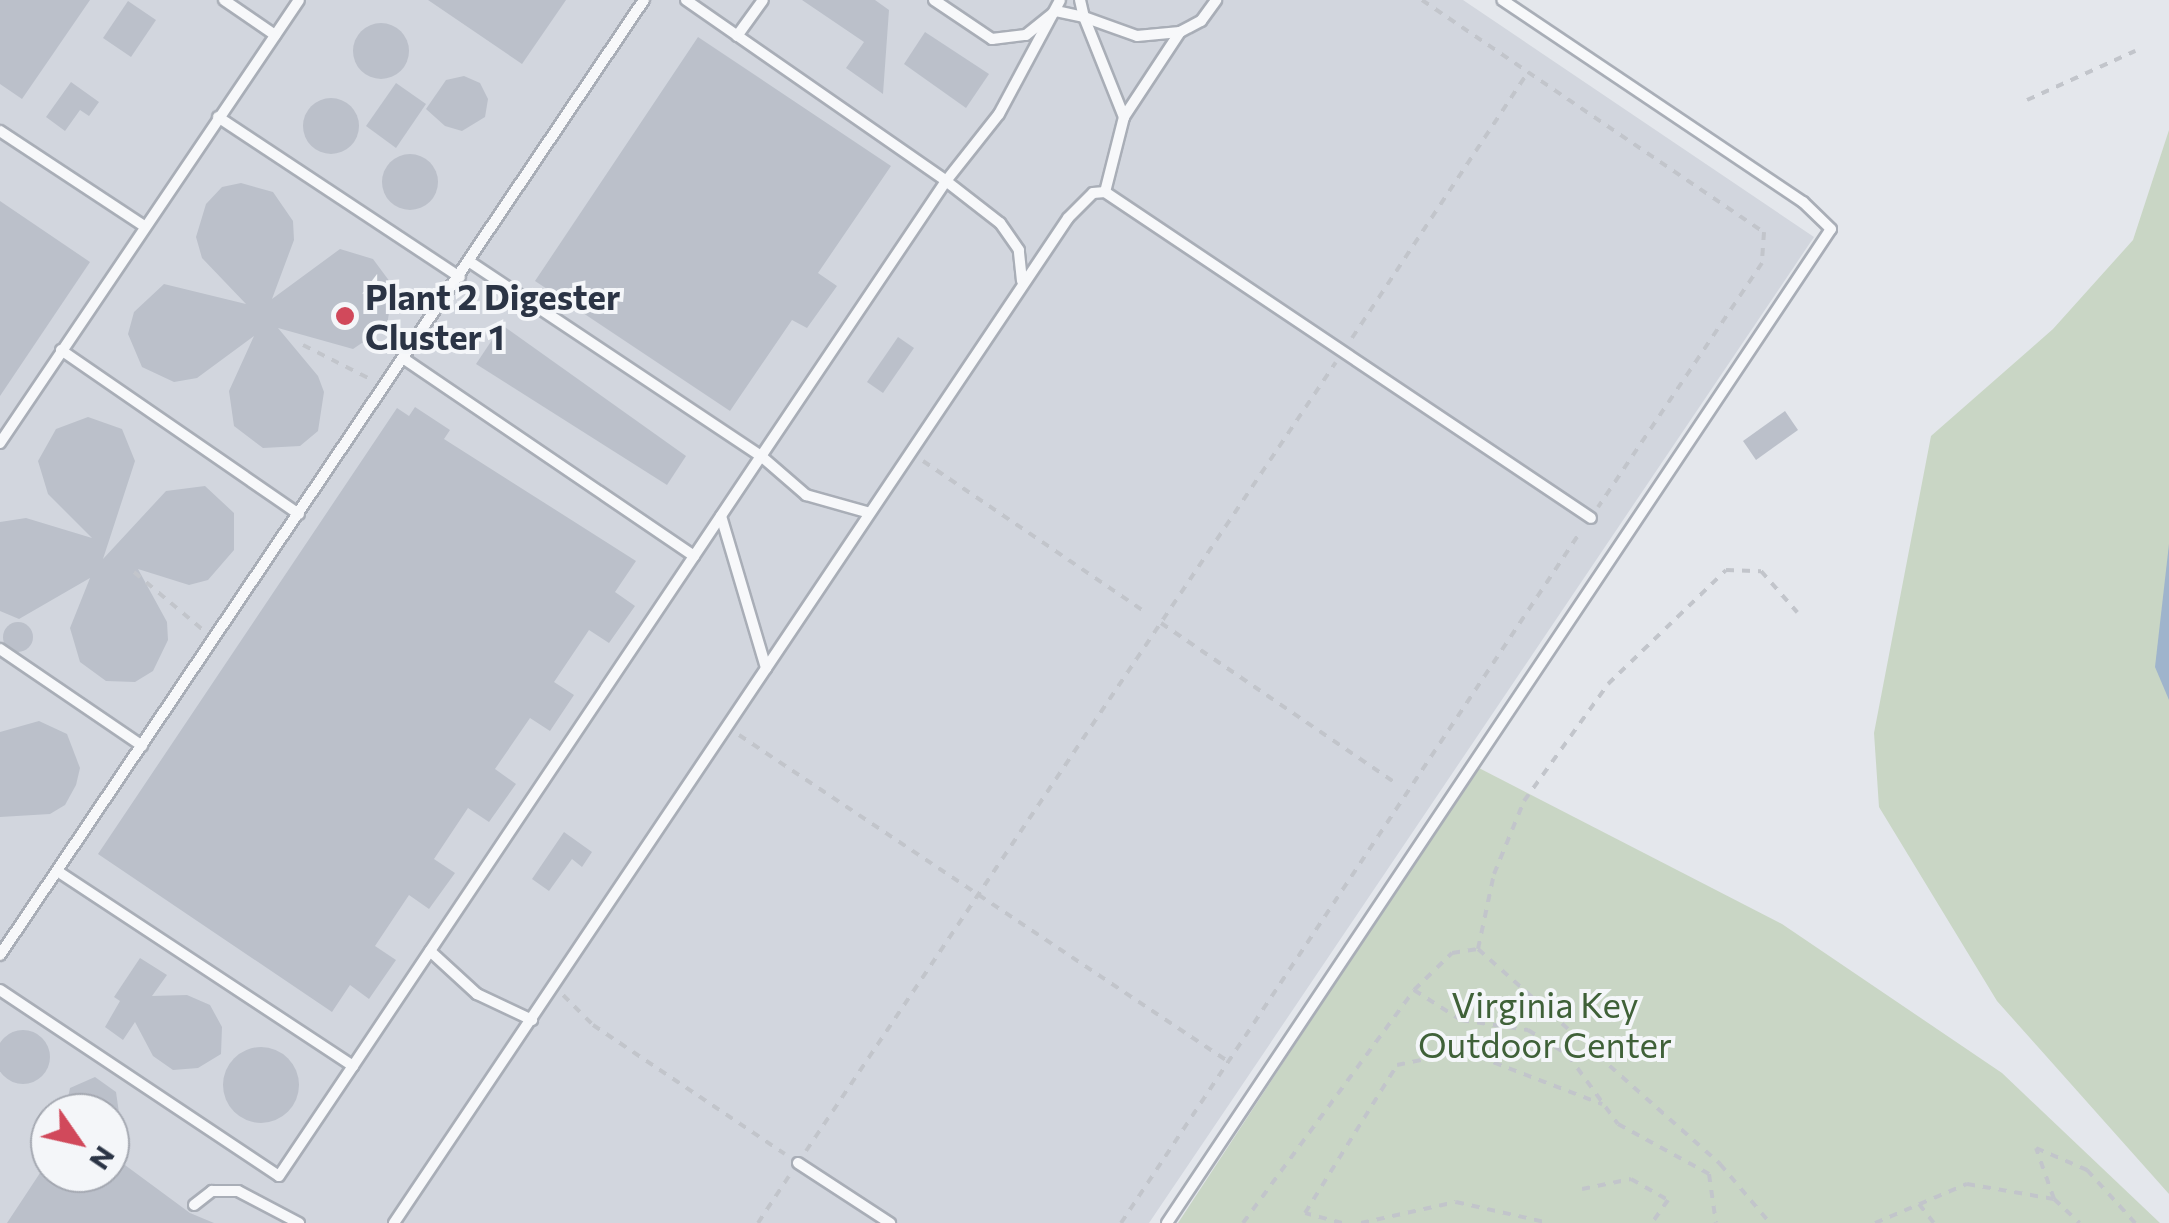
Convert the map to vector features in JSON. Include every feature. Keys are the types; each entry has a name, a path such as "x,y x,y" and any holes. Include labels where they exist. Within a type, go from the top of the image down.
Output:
{"lane":[{"path":"224,0 275,34"},
{"path":"0,443 299,0"},
{"path":"0,955 644,0"},
{"path":"686,0 1000,223 1019,250 1020,289"},
{"path":"737,36 762,0"},
{"path":"934,0 992,39 1026,35 1058,6"},
{"path":"1080,0 1124,117"},
{"path":"1058,6 1137,36 1180,32 1201,21 1216,0"},
{"path":"1167,1223 1830,228 1803,202 1502,0"},
{"path":"0,990 279,1176 946,181 998,114 1058,6"},
{"path":"1105,192 1124,117 1180,32"},
{"path":"218,117 460,278"},
{"path":"0,131 144,226"},
{"path":"394,1223 1068,218 1093,193 1105,192 1590,518"},
{"path":"470,262 762,456 806,495 870,514"},
{"path":"61,350 299,514"},
{"path":"404,359 694,556"},
{"path":"721,516 766,668"},
{"path":"0,649 142,746"},
{"path":"57,871 353,1066"},
{"path":"430,951 478,994 532,1020"},
{"path":"798,1163 890,1223"},
{"path":"194,1205 212,1191 238,1191 299,1223"}],"path":[{"path":"1121,1223 1762,264 1768,246 1754,221 1422,0"},
{"path":"2027,100 2136,51"},
{"path":"758,1223 1529,71"},
{"path":"302,345 384,389"},
{"path":"910,453 1144,611"},
{"path":"1478,949 1494,874 1524,801 1608,684 1726,570 1761,571 1797,612"},
{"path":"134,572 215,638"},
{"path":"1161,623 1393,781"},
{"path":"727,727 1228,1062"},
{"path":"1243,1223 1414,990 1452,953 1478,949"},
{"path":"1478,949 1720,1164 1770,1223"},
{"path":"558,981 565,1003 798,1163"},
{"path":"1414,990 1461,1020 1541,1038 1568,1055 1618,1124 1709,1174 1716,1223"},
{"path":"1342,1223 1305,1213 1397,1064 1464,1051 1604,1105"},
{"path":"2080,1223 2054,1199 2036,1148 2087,1170 2135,1223"},
{"path":"1582,1189 1631,1179 1668,1200 1652,1223"},
{"path":"1875,1223 1967,1184 2054,1199"},
{"path":"1361,1223 1456,1202 1550,1223"},
{"path":"1919,1204 1934,1223"}],"shaded area":[{"path":"0,0 1463,0 1814,237 1149,1223 0,1223"}],"green space":[{"path":"2169,130 2169,1194 1997,1001 1879,807 1874,733 1931,436 2053,329 2133,240"},
{"name":"Virginia Key Outdoor Center","path":"1477,767 1782,924 2002,1073 2160,1223 1178,1223"}],"water":[{"path":"2169,544 2169,700 2155,667"}],"building":[{"path":"0,0 90,0 22,99 0,84"},
{"path":"428,0 566,0 522,64"},
{"path":"802,0 875,0 889,10 883,94 846,68 864,42"},
{"path":"128,1 156,20 131,57 103,38"},
{"path":"381,23 401,31 409,51 401,71 381,79 361,71 353,51 361,31"},
{"path":"925,32 989,74 966,108 904,64"},
{"path":"698,37 891,166 818,273 837,286 807,328 792,320 730,411 535,281"},
{"path":"464,76 480,83 488,99 485,117 462,131 445,126 426,109 446,80"},
{"path":"71,82 99,102 89,116 80,110 65,131 46,117"},
{"path":"396,83 426,104 396,148 366,126"},
{"path":"331,98 351,106 359,126 351,146 331,154 311,146 303,126 311,106"},
{"path":"410,154 430,162 438,182 430,202 410,210 390,202 382,182 390,162"},
{"name":"Plant 2 Digester Cluster 1","path":"241,183 273,192 293,221 294,240 272,299 340,249 373,259 393,286 387,326 353,349 278,328 318,376 324,392 318,431 300,446 263,448 234,426 229,391 254,336 197,378 174,382 142,367 128,334 134,312 164,284 246,304 202,258 196,237 206,204 222,187"},
{"path":"0,201 90,262 0,396"},
{"path":"502,325 686,456 667,485 476,364"},
{"path":"898,337 914,348 883,393 867,382"},
{"path":"415,407 450,430 444,439 636,561 615,592 635,606 609,643 589,630 554,682 574,695 550,731 530,718 495,769 516,784 489,822 468,808 434,859 455,873 429,909 409,895 375,946 396,960 369,999 350,985 332,1012 98,854 397,408 409,416"},
{"path":"1785,411 1798,430 1756,460 1743,441"},
{"path":"88,417 122,429 135,461 103,559 166,491 205,486 234,513 234,550 208,580 189,585 138,569 167,622 168,640 153,671 135,682 106,681 80,662 70,628 90,578 19,619 0,611 0,522 26,518 92,538 48,494 38,461 56,429"},
{"path":"18,622 32,631 33,637 24,651 18,652 4,643 3,637 12,623"},
{"path":"39,721 67,734 80,768 76,785 65,805 50,814 0,817 0,732"},
{"path":"564,832 592,852 582,867 572,859 549,891 532,879"},
{"path":"140,958 167,975 152,996 187,995 210,1005 222,1027 221,1054 198,1068 173,1070 153,1056 135,1022 123,1040 105,1027 120,1001 114,997"},
{"path":"23,1030 42,1038 50,1057 42,1076 23,1084 4,1076 -4,1057 4,1038"},
{"path":"261,1047 288,1058 299,1085 288,1112 261,1123 234,1112 223,1085 234,1058"},
{"path":"95,1077 116,1093 69,1093 70,1088"},
{"path":"130,1169 190,1213 214,1223 7,1223 30,1188 30,1193 130,1193"}],"place":[{"name":"Plant 2 Digester Cluster 1","path":"345,316"}]}
